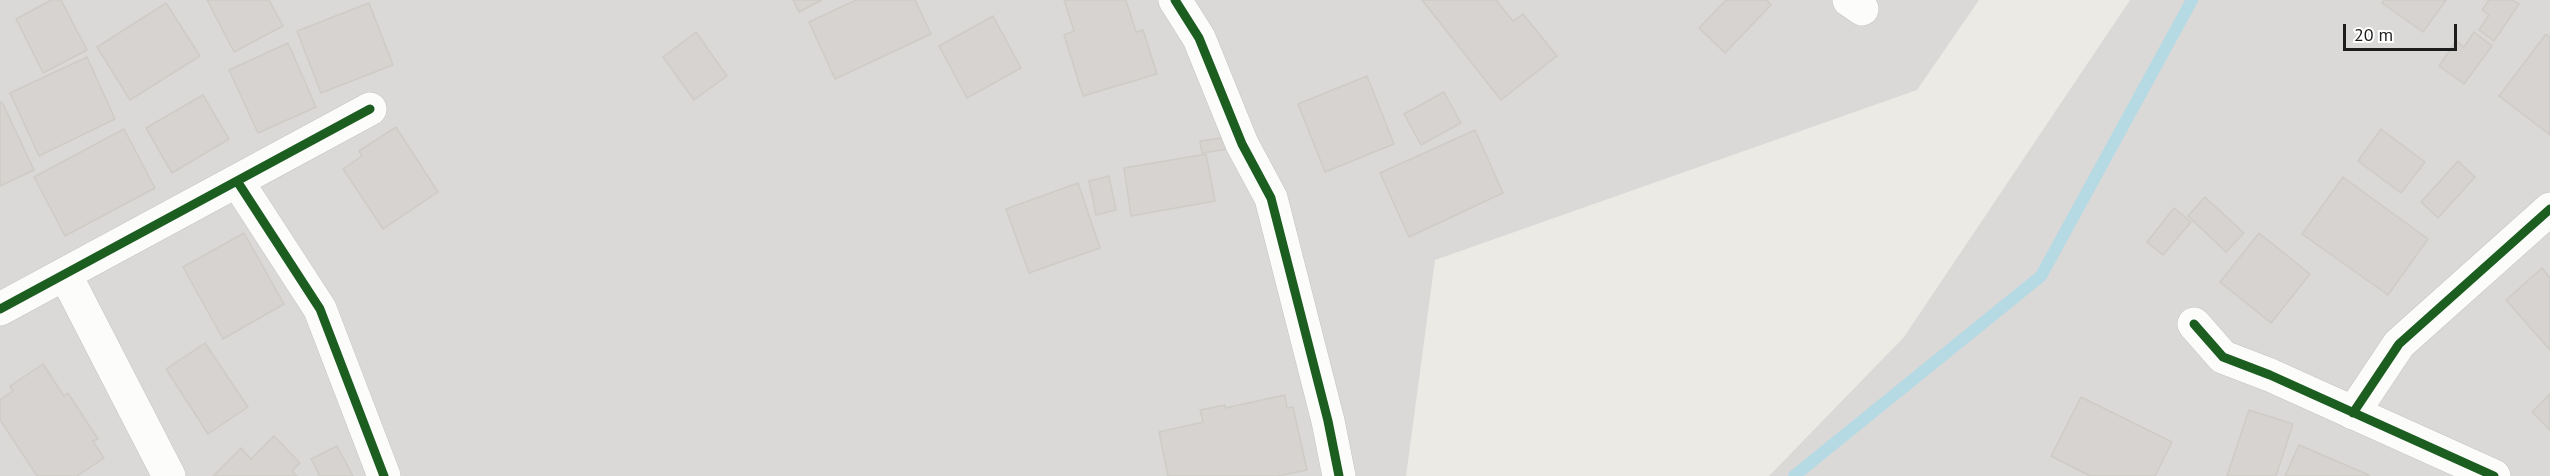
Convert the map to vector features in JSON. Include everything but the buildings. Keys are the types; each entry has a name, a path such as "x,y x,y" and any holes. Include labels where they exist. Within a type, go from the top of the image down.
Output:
{"street":[{"path":"1175,0 1199,38 1242,144 1271,198 1328,421 1339,476"},
{"path":"0,309 370,110"},
{"path":"237,182 320,309 384,476"},
{"path":"2352,413 2399,344 2550,209"},
{"path":"65,274 169,476"},
{"path":"2194,324 2223,357 2270,375 2494,476"}],"shaded area":[{"path":"0,0 1979,0 1917,90 1435,260 1406,476 0,476"},
{"path":"2130,0 2550,0 2550,476 1769,476 1904,337"}],"waterway":[{"path":"1794,476 2041,276 2192,0"}],"cycle path":[{"path":"1175,0 1199,38 1242,144 1271,198 1328,421 1339,476"},
{"path":"0,309 370,109"},
{"path":"237,181 320,309 384,476"},
{"path":"2353,413 2399,344 2550,209"},
{"path":"2194,324 2223,357 2270,375 2494,476"}]}
